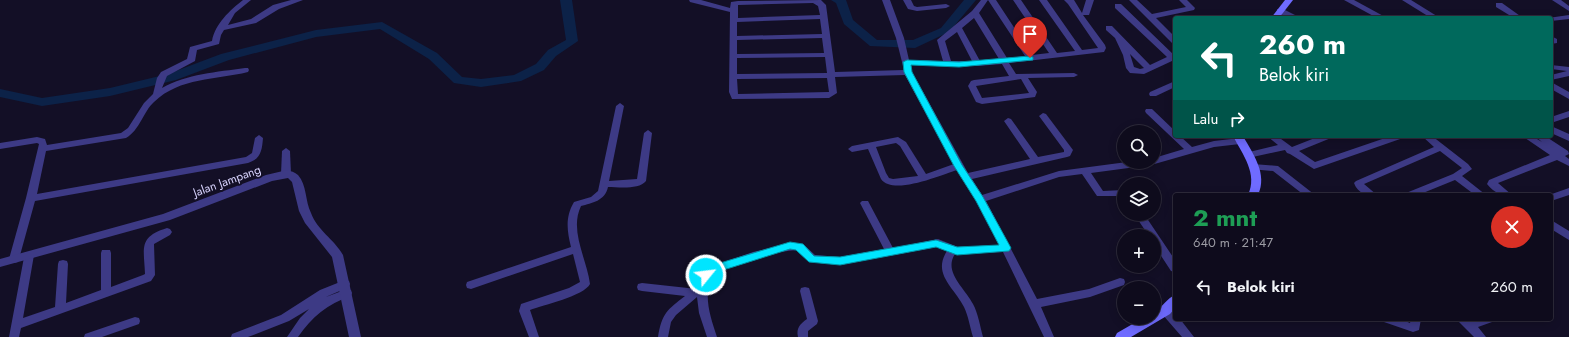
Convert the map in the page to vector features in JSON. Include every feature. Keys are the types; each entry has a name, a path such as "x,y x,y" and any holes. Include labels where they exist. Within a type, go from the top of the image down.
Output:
{"main road":[{"path":"1277,15 1289,0"},
{"path":"1239,138 1253,166 1257,181 1254,193"},
{"path":"1161,314 1166,311 1173,302"},
{"path":"1121,337 1141,325"}],"street":[{"path":"42,149 120,137 131,131 147,105 158,92 162,75 168,70 190,61 192,59 194,48 216,42 217,35 232,12 247,0"},
{"path":"222,28 254,22 276,7 299,0"},
{"path":"693,0 734,11"},
{"path":"886,0 900,38 907,62 908,72 958,166 980,199 1006,248 1049,337"},
{"path":"907,0 911,7 917,9 946,6"},
{"path":"948,63 941,40 958,28 974,13 984,0"},
{"path":"992,0 1030,58"},
{"path":"1017,0 1055,56"},
{"path":"1043,0 1080,53"},
{"path":"907,62 977,64 1101,50 1102,48 1071,2 1068,0"},
{"path":"1086,12 1090,0"},
{"path":"1133,0 1173,39"},
{"path":"1150,17 1191,8 1183,0"},
{"path":"1348,0 1379,16"},
{"path":"1406,0 1433,16"},
{"path":"1556,0 1569,9"},
{"path":"816,1 822,5 824,17 824,36 833,93 829,96 735,97 733,92 734,4 816,1"},
{"path":"1499,5 1516,16"},
{"path":"1118,6 1173,58"},
{"path":"974,13 1014,78"},
{"path":"734,20 824,17"},
{"path":"1553,19 1569,17"},
{"path":"958,28 977,64"},
{"path":"1110,28 1149,68"},
{"path":"733,38 824,36"},
{"path":"1118,37 1133,71 1141,72 1173,59"},
{"path":"734,56 827,55"},
{"path":"1553,67 1569,69"},
{"path":"158,92 188,80 245,70"},
{"path":"734,77 908,72"},
{"path":"1553,78 1569,74"},
{"path":"1023,76 1033,92 1032,95 982,101 979,100 972,86 974,83 1023,76 1074,75"},
{"path":"1153,94 1173,85"},
{"path":"1553,86 1569,96"},
{"path":"1553,89 1569,99"},
{"path":"534,337 524,311 525,307 573,291 585,284 576,249 572,221 574,208 580,202 594,199 602,192 620,106"},
{"path":"1149,111 1173,134"},
{"path":"1553,119 1569,114"},
{"path":"965,177 1064,156 1069,152 1069,150 1043,116"},
{"path":"1008,121 1036,161"},
{"path":"1553,130 1569,138"},
{"path":"604,184 637,183 641,181 648,133"},
{"path":"31,198 248,160 255,157 258,152 259,138"},
{"path":"1177,138 1191,151"},
{"path":"1161,160 1239,138"},
{"path":"1274,138 1312,166 1316,166 1394,138"},
{"path":"1248,155 1288,149 1322,138"},
{"path":"1414,193 1456,176 1467,169 1442,147 1429,138"},
{"path":"1529,138 1569,163"},
{"path":"1505,193 1492,184 1492,182 1565,153 1542,138"},
{"path":"0,146 40,140 42,142 42,149 31,198 14,259"},
{"path":"852,150 895,140 900,142 923,177"},
{"path":"871,146 887,181 891,183 902,183 958,166"},
{"path":"1369,193 1360,186 1359,183 1442,147"},
{"path":"286,151 286,174 295,178 305,213 315,231 337,254 346,289 355,337"},
{"path":"1253,166 1275,168 1307,193"},
{"path":"980,199 1059,174 1117,167"},
{"path":"1084,170 1099,194 1117,193"},
{"name":"Jalan Jampang","path":"0,263 166,217 286,174"},
{"path":"1456,176 1478,193"},
{"path":"1553,197 1569,191"},
{"path":"864,203 890,252"},
{"path":"1553,225 1569,236"},
{"path":"16,325 142,281 149,277 149,243 152,239 167,232"},
{"path":"712,337 699,294 709,270 790,246 799,246 809,258 824,261 840,261 938,243 953,250 1006,248"},
{"path":"1161,247 1173,265"},
{"path":"471,285 576,249"},
{"path":"953,250 947,259 945,267 970,306 978,337"},
{"path":"106,253 106,293"},
{"path":"14,337 29,255"},
{"path":"60,309 63,264"},
{"path":"1034,304 1077,296 1117,283"},
{"path":"642,288 699,294"},
{"path":"236,337 285,318 300,310 324,293 346,289"},
{"path":"292,337 301,323 315,308 346,289"},
{"path":"804,337 802,329 813,321 805,291"},
{"path":"663,337 666,321 672,312 699,294"},
{"path":"1166,311 1173,319"},
{"path":"89,337 135,320"},
{"path":"1175,321 1189,337"},
{"path":"1394,321 1413,328 1415,327 1416,321"},
{"path":"1465,322 1481,337"}],"waterway":[{"path":"0,93 42,102 110,92 172,77 225,57 316,34 382,25 433,56 458,80 481,83 517,78 540,67 552,53 572,41 566,0"},
{"path":"837,0 841,1 848,22 874,43 915,44 945,30 970,0"}],"route":[{"path":"706,275 713,269 794,245 799,246 809,258 824,261 840,261 902,251 939,243 957,251 1006,248 980,199 958,166 908,72 907,62 977,64 1030,58"}]}
